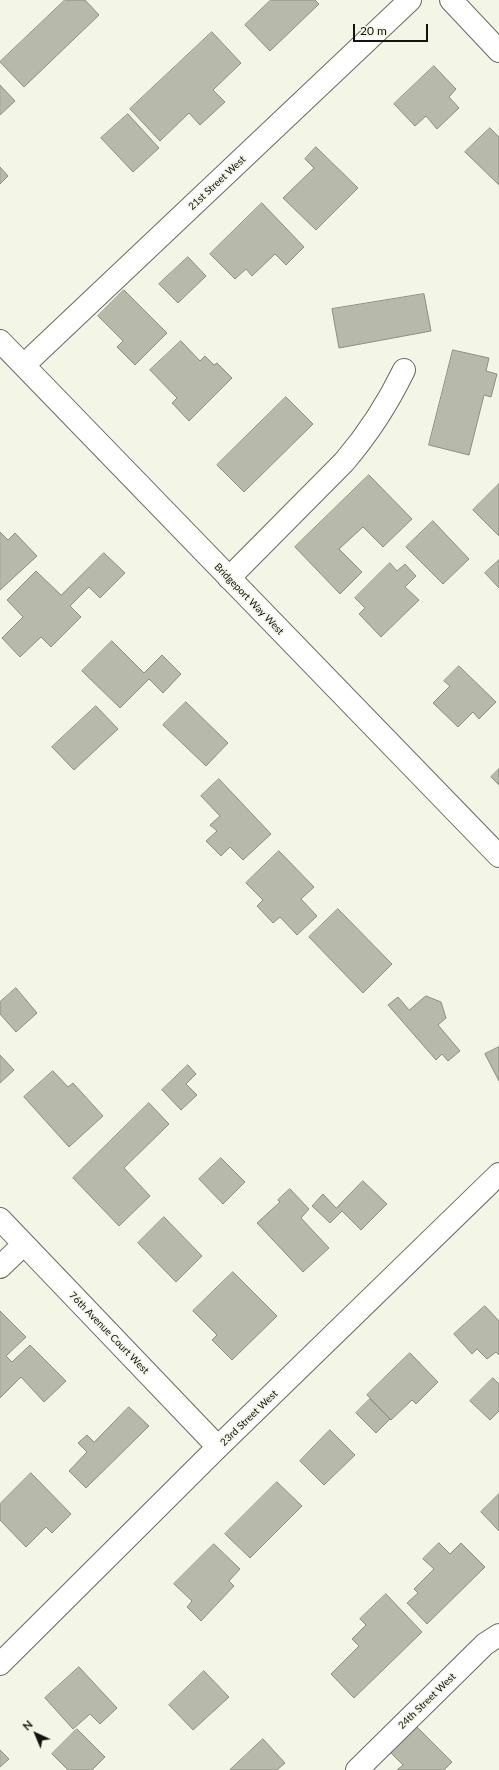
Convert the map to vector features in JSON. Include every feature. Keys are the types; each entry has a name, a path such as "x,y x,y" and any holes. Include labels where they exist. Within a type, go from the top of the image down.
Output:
{"street":[{"name":"21st Street West","path":"24,365 410,0"},
{"path":"451,0 499,50"},
{"name":"Bridgeport Way West","path":"0,341 499,856"},
{"path":"229,578 352,453 381,412 404,370"},
{"name":"23rd Street West","path":"0,1664 218,1447 499,1174"},
{"name":"76th Avenue Court West","path":"0,1219 218,1447"},
{"path":"0,1267 24,1244"},
{"name":"24th Street West","path":"357,1770 485,1644 499,1635"}],"building":[{"path":"65,0 85,0 99,15 24,87 0,62"},
{"path":"271,0 315,0 319,4 270,51 245,25"},
{"path":"212,32 241,63 213,90 225,102 200,125 189,113 160,141 130,109"},
{"path":"434,66 456,89 449,97 459,108 437,129 426,116 415,126 394,104"},
{"path":"0,85 15,101 0,115"},
{"path":"128,114 159,148 133,172 101,138"},
{"path":"490,128 499,137 499,185 465,152"},
{"path":"316,147 358,188 316,230 283,198 314,168 305,159"},
{"path":"0,167 8,176 0,184"},
{"path":"262,203 304,247 286,265 275,254 252,276 246,269 235,279 210,254"},
{"path":"188,257 206,276 178,303 159,284"},
{"path":"124,290 167,333 135,365 117,347 123,341 98,316"},
{"path":"424,294 431,331 339,348 332,309"},
{"path":"181,341 200,361 205,356 214,365 217,363 232,378 189,421 172,403 177,398 150,370"},
{"path":"453,350 489,358 486,371 497,374 491,397 484,395 469,455 429,445"},
{"path":"286,397 313,424 244,492 217,465"},
{"path":"369,475 412,519 383,547 363,527 339,549 362,572 340,594 295,547"},
{"path":"499,484 499,536 473,510"},
{"path":"433,521 469,559 443,584 406,547"},
{"path":"0,532 8,540 15,533 37,556 0,590"},
{"path":"104,553 125,573 100,598 89,587 70,606 81,617 51,647 41,637 20,657 2,638 23,617 7,600 36,571 61,595"},
{"path":"499,560 499,588 485,573"},
{"path":"390,563 397,571 405,564 416,576 405,587 419,600 381,637 359,614 365,608 355,598"},
{"path":"112,641 144,673 162,655 181,674 163,693 149,679 120,708 82,671"},
{"path":"459,666 496,702 479,719 473,712 458,727 433,703 450,686 444,681"},
{"path":"186,702 228,743 206,766 163,725"},
{"path":"96,706 118,729 74,770 52,747"},
{"path":"499,769 499,785 491,777"},
{"path":"219,779 271,834 243,860 230,847 221,856 206,841 217,831 210,825 220,816 201,796"},
{"path":"279,851 314,887 301,899 317,916 297,935 280,917 273,923 257,906 263,900 246,883"},
{"path":"338,909 392,964 363,993 309,937"},
{"path":"16,988 37,1013 16,1032 0,1014 0,1002"},
{"path":"426,996 441,1002 446,1018 438,1025 460,1051 448,1061 442,1054 436,1060 388,1005 398,997 409,1010"},
{"path":"499,1047 499,1081 485,1054"},
{"path":"0,1055 14,1070 0,1083"},
{"path":"188,1065 196,1074 186,1084 197,1095 181,1110 162,1090"},
{"path":"53,1071 68,1087 73,1083 103,1116 69,1147 24,1097"},
{"path":"149,1103 169,1124 124,1168 150,1196 119,1226 73,1178"},
{"path":"221,1158 245,1182 223,1204 199,1179"},
{"path":"363,1181 387,1204 361,1230 342,1211 330,1223 312,1206 323,1194 336,1208"},
{"path":"290,1189 309,1209 301,1218 329,1248 303,1272 257,1223 280,1202 278,1200"},
{"path":"164,1217 202,1256 176,1282 138,1243"},
{"path":"233,1272 277,1316 232,1360 212,1340 217,1335 193,1311"},
{"path":"485,1306 499,1321 499,1355 496,1352 487,1359 477,1349 472,1354 454,1334"},
{"path":"0,1311 26,1337 6,1356 12,1362 30,1345 66,1381 44,1402 21,1377 0,1398"},
{"path":"410,1353 438,1382 416,1404 412,1400 391,1420 367,1395"},
{"path":"493,1378 499,1384 499,1411 490,1420 470,1401"},
{"path":"370,1399 390,1419 376,1433 356,1413"},
{"path":"129,1407 149,1426 86,1488 69,1471 87,1452 78,1443 87,1435 94,1442"},
{"path":"330,1430 355,1455 324,1485 300,1461"},
{"path":"31,1473 71,1514 52,1533 46,1527 26,1547 0,1520 0,1504"},
{"path":"277,1482 302,1506 250,1558 225,1534"},
{"path":"499,1494 499,1531 481,1512"},
{"path":"439,1543 450,1554 461,1543 485,1567 427,1624 407,1603 418,1593 414,1589 434,1569 423,1559"},
{"path":"214,1544 240,1569 229,1581 234,1586 201,1621 187,1607 192,1601 174,1584"},
{"path":"386,1594 422,1632 354,1698 331,1674 359,1646 352,1639 366,1625 360,1619"},
{"path":"79,1667 117,1708 100,1724 90,1714 73,1729 45,1698"},
{"path":"204,1671 229,1697 193,1730 169,1705"},
{"path":"416,1726 452,1762 444,1770 397,1770 403,1765 390,1752"},
{"path":"77,1729 105,1757 92,1770 68,1770 52,1754"},
{"path":"263,1739 285,1763 277,1770 230,1770"},
{"path":"0,1750 9,1759 0,1767"}]}
